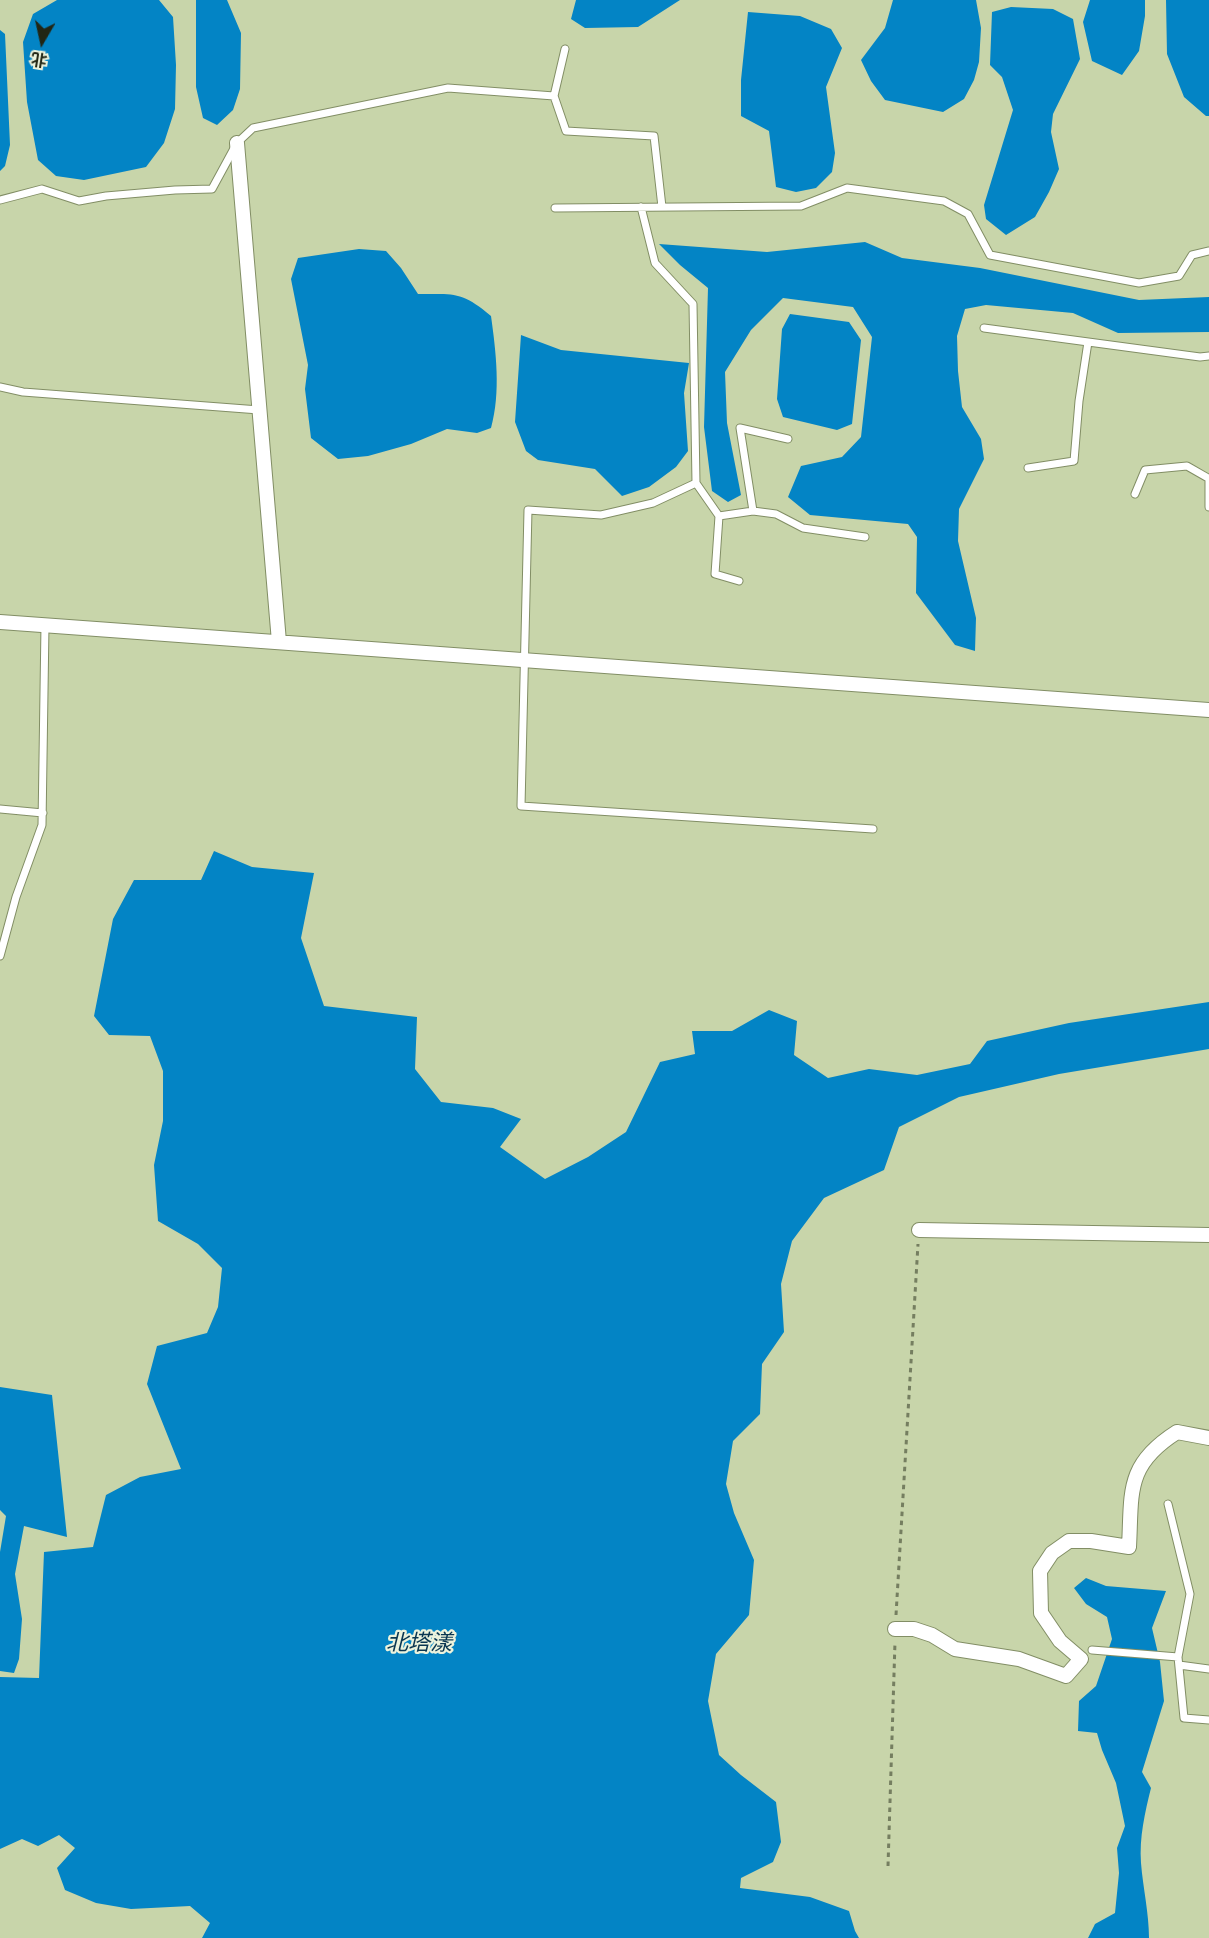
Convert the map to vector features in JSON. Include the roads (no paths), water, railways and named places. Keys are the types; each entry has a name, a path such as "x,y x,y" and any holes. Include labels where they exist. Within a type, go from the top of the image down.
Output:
{"street":[{"path":"237,143 279,642"},
{"path":"0,622 1209,710"},
{"path":"919,1230 1209,1235"},
{"path":"895,1629 914,1629 932,1635 955,1649 1019,1659 1066,1676 1081,1659 1060,1641 1041,1613 1040,1571 1052,1553 1070,1541 1092,1541 1130,1547 1132,1483 1140,1466 1158,1443 1177,1431 1209,1438"}],"lane":[{"path":"565,49 554,96 566,131 654,136 662,207"},
{"path":"0,200 42,189 79,201 141,193 212,189 237,143 253,128 448,88 554,96"},
{"path":"555,208 801,206 847,188 944,201 968,214 990,255 1139,283 1179,276 1192,255 1209,250"},
{"path":"641,207 655,263 693,304 696,483 719,516 715,574 739,581"},
{"path":"984,328 1200,357 1209,356"},
{"path":"1028,468 1074,461 1079,401 1088,342"},
{"path":"0,387 23,392 259,410"},
{"path":"753,511 740,428 788,439"},
{"path":"1135,494 1145,470 1187,466 1208,478 1209,507"},
{"path":"696,483 653,503 601,515 528,510 521,806 873,830"},
{"path":"719,516 753,511 776,514 802,528 865,537"},
{"path":"0,956 16,897 42,825 45,625"},
{"path":"0,809 43,813"},
{"path":"1168,1504 1190,1594 1178,1661 1184,1718 1209,1720"},
{"path":"1092,1650 1165,1655 1209,1669"}],"water":[{"path":"57,0 159,0 173,17 176,65 175,109 164,143 146,167 84,180 56,176 38,160 27,102 23,42 33,14"},
{"path":"196,0 227,0 241,33 240,89 233,110 217,125 203,118 196,87"},
{"path":"576,0 680,0 638,27 585,28 571,19"},
{"path":"893,0 976,0 981,28 979,62 974,80 964,99 943,112 885,100 871,81 861,60 885,28"},
{"path":"1090,0 1145,0 1145,16 1139,51 1122,75 1092,61 1083,22"},
{"path":"1166,0 1209,0 1209,116 1206,116 1184,97 1167,54"},
{"path":"1011,7 1053,9 1073,19 1080,59 1053,114 1051,132 1059,169 1035,217 1006,235 986,219 984,205 1013,110 1002,77 990,65 992,12"},
{"path":"748,12 800,16 831,29 842,48 826,87 835,153 832,172 816,188 796,192 776,187 769,131 741,116 741,80"},
{"path":"0,30 5,34 10,145 5,166 0,171"},
{"path":"865,242 902,258 980,268 1139,300 1209,297 1209,332 1118,333 1073,313 986,305 965,309 957,336 962,407 981,439 984,459 959,509 958,541 976,618 975,651 955,645 916,593 917,537 908,524 810,515 788,497 801,466 842,457 861,437 872,337 853,307 783,298 751,330 725,372 727,423 741,495 728,502 712,491 704,427 708,288 659,244 767,252"},
{"path":"359,249 386,251 401,268 418,294 441,294 465,298 491,316 497,386 491,428 477,433 447,429 411,444 368,456 338,459 311,438 305,389 308,365 291,279 298,258"},
{"path":"790,314 849,322 861,340 852,424 837,430 783,417 777,399 782,329"},
{"path":"521,335 561,350 689,363 684,393 688,451 676,467 649,487 622,496 595,469 538,460 526,451 515,422"},
{"name":"北塔漾","path":"214,851 252,867 314,873 301,938 324,1006 417,1017 415,1069 441,1102 493,1108 521,1119 500,1147 545,1179 588,1157 626,1132 660,1062 695,1054 692,1031 732,1031 769,1010 797,1021 794,1055 828,1078 869,1069 917,1075 970,1064 987,1041 1069,1023 1209,1002 1209,1049 1059,1074 959,1097 899,1127 884,1170 824,1198 792,1241 781,1284 784,1332 762,1364 760,1414 733,1441 726,1484 734,1513 754,1560 749,1615 716,1654 708,1701 719,1755 776,1802 781,1842 773,1862 741,1878 740,1888 810,1897 849,1911 859,1938 202,1938 210,1923 190,1906 131,1909 96,1903 65,1890 57,1868 75,1848 59,1835 38,1846 22,1839 0,1849 0,1677 39,1678 44,1552 93,1547 106,1495 140,1477 181,1469 147,1384 157,1346 207,1333 218,1307 222,1268 198,1244 158,1221 154,1165 163,1121 163,1071 150,1036 109,1035 94,1016 113,919 134,880 201,880"},
{"path":"0,1387 52,1395 67,1537 24,1526 15,1574 22,1619 19,1659 14,1673 0,1671 0,1552 6,1516 0,1510"},
{"path":"1086,1578 1106,1586 1166,1591 1152,1628 1160,1662 1164,1701 1142,1772 1151,1788 1141,1844 1149,1938 1088,1938 1095,1924 1115,1913 1119,1873 1117,1848 1125,1826 1116,1783 1097,1733 1078,1731 1079,1701 1096,1686 1112,1639 1107,1617 1086,1604 1074,1588"}]}
